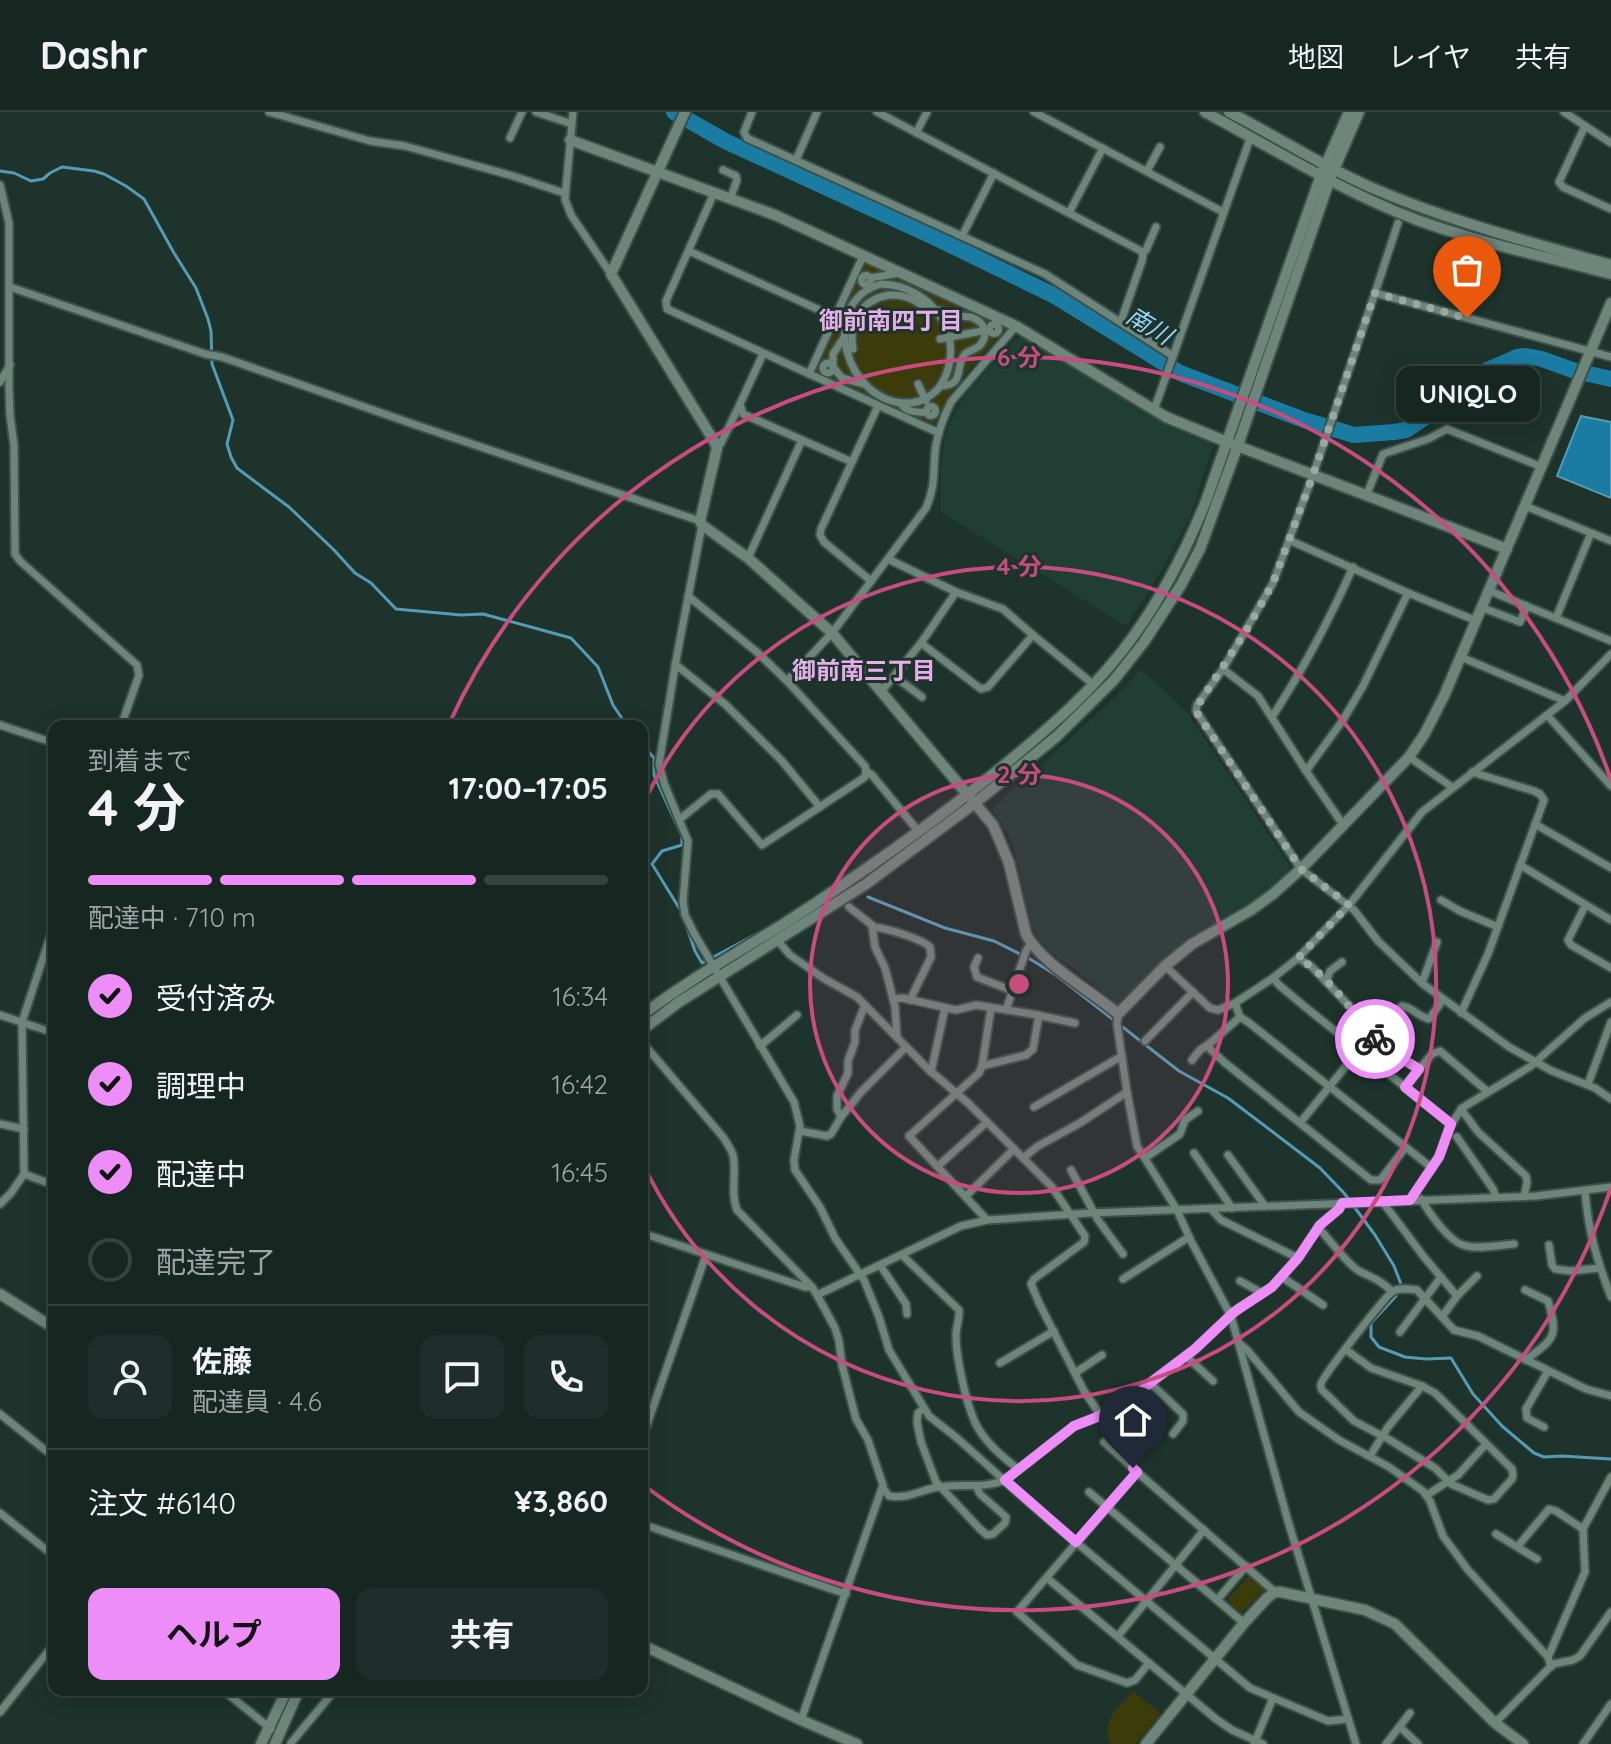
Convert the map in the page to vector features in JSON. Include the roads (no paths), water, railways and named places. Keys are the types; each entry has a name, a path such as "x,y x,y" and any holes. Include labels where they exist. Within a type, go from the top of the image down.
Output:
{"street":[{"path":"269,112 370,141 405,146 564,193"},
{"path":"510,138 522,112"},
{"path":"536,112 572,124"},
{"path":"573,112 564,193 571,215 611,274 717,448"},
{"path":"611,274 685,112"},
{"path":"752,112 745,136 1045,274 1173,356"},
{"path":"796,160 817,112"},
{"path":"877,112 1142,253"},
{"path":"916,133 927,112"},
{"path":"1034,112 1223,212"},
{"path":"1205,112 1417,219 1611,274"},
{"path":"1229,112 1328,172 1484,230 1611,265"},
{"path":"1233,444 1248,416 1259,385 1349,112"},
{"path":"648,1025 718,972 1056,737 1114,680 1144,642 1200,549 1233,444 1245,388 1328,172 1359,112"},
{"path":"1564,112 1611,143"},
{"path":"1585,126 1559,182 1563,187 1611,209"},
{"path":"1154,410 1251,136"},
{"path":"570,140 775,215 864,259 1016,326 1154,410 1233,444 1507,549"},
{"path":"1147,171 1160,147"},
{"path":"1069,213 1103,148"},
{"path":"723,170 736,176 737,180 730,199"},
{"path":"962,236 994,173"},
{"path":"0,185 9,223 10,415 14,445 15,554 137,665 139,675 123,720"},
{"path":"714,193 666,301 667,309 939,433"},
{"path":"1398,223 1273,583 1223,669 1197,705 1197,713 1301,869 1349,905 1378,941 1422,983 1500,1041 1552,1071 1588,1084 1611,1099"},
{"path":"1121,321 1142,253 1156,227"},
{"path":"689,251 835,317"},
{"path":"864,259 867,282 879,308"},
{"path":"809,374 864,259"},
{"path":"853,288 894,274"},
{"path":"867,282 904,287 918,293 946,327 949,365 930,412"},
{"path":"827,363 845,336 852,304 867,282"},
{"path":"10,287 701,523 748,558 832,633 993,825 1009,863 1026,934 1031,943 1048,961 1118,1014"},
{"path":"930,310 940,291"},
{"path":"1375,293 1611,357"},
{"path":"864,384 853,369 851,334 861,310 875,299 907,296 930,310 975,318 994,329"},
{"path":"1356,1744 1310,1597 1231,1316 1177,1210 1136,1139 1117,1024 1118,1014 1165,966 1192,944 1273,894 1344,826 1409,757 1435,714 1483,608 1611,303"},
{"path":"787,681 832,633 921,516 934,483 939,433 951,402 1016,326"},
{"path":"945,338 994,329"},
{"path":"940,386 949,385 957,378 963,357 979,347 994,329"},
{"path":"845,336 852,349"},
{"path":"763,354 717,448 675,664 659,769 688,841 683,901 685,915 794,1102 800,1121 795,1170 861,1275 889,1350 923,1409 933,1421 957,1438 1250,1688 1328,1721 1348,1719"},
{"path":"825,375 832,372 827,363"},
{"path":"827,363 842,378 864,384 883,397 900,403 916,402 930,412"},
{"path":"0,382 10,365"},
{"path":"918,384 930,412"},
{"path":"900,403 912,412 930,412"},
{"path":"740,404 743,414 852,462"},
{"path":"871,581 824,542 820,535 878,406"},
{"path":"1367,494 1383,454 1428,439 1447,429 1542,467"},
{"path":"748,558 802,440"},
{"path":"1525,506 1611,541"},
{"path":"1556,618 1591,533"},
{"path":"1289,540 1477,621"},
{"path":"888,559 956,592 1003,609 1088,680"},
{"path":"1272,717 1307,663 1353,567"},
{"path":"1490,591 1611,641"},
{"path":"881,692 921,643 956,592"},
{"path":"1306,771 1363,686 1408,593"},
{"path":"680,819 711,794 718,794 762,845 865,777 866,771 865,766 787,681 688,596"},
{"path":"1483,608 1520,622 1527,606"},
{"path":"921,643 981,689 988,687 1033,635"},
{"path":"1165,966 1213,1010 1221,1010 1235,1003 1273,978 1298,958 1349,905 1422,812 1565,701 1611,654"},
{"path":"1461,657 1565,701"},
{"path":"675,664 726,705 782,761 820,807"},
{"path":"1223,669 1255,692 1344,826"},
{"path":"894,676 922,697"},
{"path":"1547,715 1611,786"},
{"path":"0,725 48,741"},
{"path":"1409,757 1452,787"},
{"path":"866,771 914,826"},
{"path":"1461,1013 1488,954 1544,800 1540,794 1524,787 1472,772"},
{"path":"648,1010 666,997 778,941 866,884 971,799"},
{"path":"1535,824 1611,868"},
{"path":"1520,865 1608,918 1611,908"},
{"path":"1441,900 1498,927"},
{"path":"1585,906 1568,940 1571,945 1611,968"},
{"path":"849,907 872,927 875,947 893,999 897,1037"},
{"path":"872,927 924,942 930,947 931,957 910,1000"},
{"path":"778,941 790,955 857,997 1052,1187 1085,1236 1085,1241 1031,1284 1090,1402 1101,1416"},
{"path":"1422,983 1437,942"},
{"path":"0,1204 24,1174 22,1022 48,943"},
{"path":"1006,1010 1031,943"},
{"path":"978,958 974,967 977,977 1013,991"},
{"path":"1298,958 1311,966 1354,1011 1372,1036 1389,1051 1419,1069"},
{"path":"1326,982 1330,971 1342,962"},
{"path":"1273,978 1451,1124"},
{"path":"1145,1041 1193,992"},
{"path":"893,999 956,1010 976,1005 1075,1023"},
{"path":"1372,1036 1402,1006 1429,1019 1443,1000"},
{"path":"1235,1003 1240,1017 1432,1168"},
{"path":"1410,1200 1439,1157 1451,1124 1461,1109 1535,1062 1592,1013 1611,1004"},
{"path":"841,1117 837,1109 837,1096 848,1073 855,1030 865,1005"},
{"path":"931,1072 945,1008"},
{"path":"987,1220 909,1136 976,1076 982,1066 991,1008"},
{"path":"0,1015 48,1031"},
{"path":"760,1046 797,1015"},
{"path":"982,1066 1031,1052 1039,1015"},
{"path":"1192,1060 1240,1017"},
{"path":"1588,1084 1611,1022"},
{"path":"1209,1044 1210,1049 1224,1062 1371,1180 1380,1180 1405,1148"},
{"path":"800,1131 829,1135 861,1092 906,1047"},
{"path":"648,1049 723,1137 732,1152 733,1199 737,1210 812,1287 823,1303 839,1341 856,1419 882,1479 883,1488 801,1720"},
{"path":"1300,1123 1359,1050"},
{"path":"1405,1087 1432,1054 1440,1051 1488,1092"},
{"path":"1034,1107 1122,1056"},
{"path":"1023,1158 1127,1092"},
{"path":"1461,1109 1478,1132 1526,1176 1524,1196"},
{"path":"1145,1158 1181,1133 1185,1120 1198,1111"},
{"path":"938,1166 987,1122"},
{"path":"0,1124 24,1129"},
{"path":"1457,1137 1496,1197"},
{"path":"966,1196 1014,1149"},
{"path":"1194,1153 1232,1208"},
{"path":"1228,1155 1265,1206"},
{"path":"1071,1170 1094,1213 1123,1254"},
{"path":"24,1174 48,1183"},
{"path":"817,1295 961,1226 987,1220 1524,1196 1611,1187"},
{"path":"1585,1191 1595,1256 1611,1297"},
{"path":"1421,1199 1427,1211 1460,1244 1469,1247 1514,1244"},
{"path":"1382,1201 1457,1296"},
{"path":"883,1488 889,1496 902,1497 940,1487 994,1485 1005,1480 1074,1426 1120,1408 1186,1356 1238,1309 1272,1287 1298,1258 1318,1227 1342,1203"},
{"path":"1211,1209 1221,1220 1298,1258"},
{"path":"1318,1227 1356,1269 1392,1292"},
{"path":"648,1235 812,1287"},
{"path":"1123,1279 1189,1237"},
{"path":"1549,1245 1552,1265 1556,1270 1600,1268"},
{"path":"648,1422 706,1255"},
{"path":"902,1255 959,1310 956,1335 973,1417 990,1445 1018,1469"},
{"path":"880,1265 906,1304 907,1314"},
{"path":"1442,1317 1477,1276"},
{"path":"1282,1277 1323,1305"},
{"path":"1400,1332 1441,1277"},
{"path":"1240,1281 1262,1293"},
{"path":"1345,1349 1365,1365 1422,1386 1442,1398 1512,1469 1512,1479 1496,1497 1488,1500 1448,1481 1435,1468 1350,1419 1321,1389 1322,1381 1345,1349 1392,1292 1416,1289 1454,1330 1478,1336 1586,1389 1611,1396"},
{"path":"1525,1290 1548,1301 1554,1334 1550,1341 1526,1360"},
{"path":"0,1294 48,1324"},
{"path":"1000,1363 1054,1331"},
{"path":"1238,1343 1299,1412 1427,1495 1443,1536 1462,1562 1548,1657 1551,1667"},
{"path":"1075,1373 1102,1355"},
{"path":"1186,1356 1213,1381"},
{"path":"1544,1427 1527,1418 1526,1409 1548,1371"},
{"path":"1150,1383 1183,1414 1183,1421 1173,1434"},
{"path":"1370,1456 1382,1435 1422,1386"},
{"path":"923,1409 916,1419 936,1482 985,1534 993,1534 1007,1519 980,1494 976,1486"},
{"path":"0,1414 48,1452"},
{"path":"1104,1442 1275,1592"},
{"path":"1427,1495 1458,1475 1486,1444"},
{"path":"1137,1472 1017,1612 1077,1665 1127,1683 1135,1680 1149,1663"},
{"path":"1548,1657 1585,1572 1583,1529 1611,1477"},
{"path":"1089,1492 1244,1623"},
{"path":"1518,1546 1549,1509 1583,1529"},
{"path":"0,1513 48,1551"},
{"path":"648,1526 846,1594"},
{"path":"1118,1636 1204,1530"},
{"path":"1496,1534 1537,1559"},
{"path":"1217,1600 1246,1566"},
{"path":"1047,1578 1224,1726 1257,1743 1273,1698"},
{"path":"1147,1744 1267,1598 1275,1592 1288,1592 1374,1613 1395,1624 1495,1723 1523,1744"},
{"path":"1495,1723 1551,1667 1580,1656 1611,1612"},
{"path":"648,1648 857,1744"},
{"path":"0,1712 48,1652"},
{"path":"230,1696 270,1728 277,1740"},
{"path":"261,1744 284,1696"},
{"path":"277,1740 296,1696"},
{"path":"291,1743 330,1696"},
{"path":"1583,1744 1611,1704"},
{"path":"1386,1744 1410,1713"},
{"path":"1400,1727 1418,1744"}],"water":[{"path":"1581,416 1611,422 1611,498 1557,476"}],"waterway":[{"name":"南川","path":"674,112 725,141 1053,295 1180,373 1304,420 1354,435 1406,430 1487,370 1517,357 1542,359 1611,379"},
{"path":"0,171 31,181 43,179 62,167 94,171 126,186 144,199 196,288 208,319 212,364 233,420 227,444 237,468 289,507 396,609 483,614 571,638 598,667 613,705 623,720"},
{"path":"648,751 654,758 654,775 682,836 682,845 662,851 652,864 681,911"},
{"path":"868,897 945,928 994,941 1030,959 1056,975 1179,1071 1228,1098 1320,1168 1344,1193 1394,1266 1401,1284 1396,1296 1371,1323 1371,1337 1379,1347 1405,1357 1451,1358 1473,1394 1502,1426 1534,1453 1544,1457 1611,1459"},
{"path":"685,922 702,963 770,927"}],"place":[{"name":"UNIQLO","path":"1467,318"}],"district":[{"name":"御前南四丁目","path":"891,321"},
{"name":"御前南三丁目","path":"864,671"}]}
